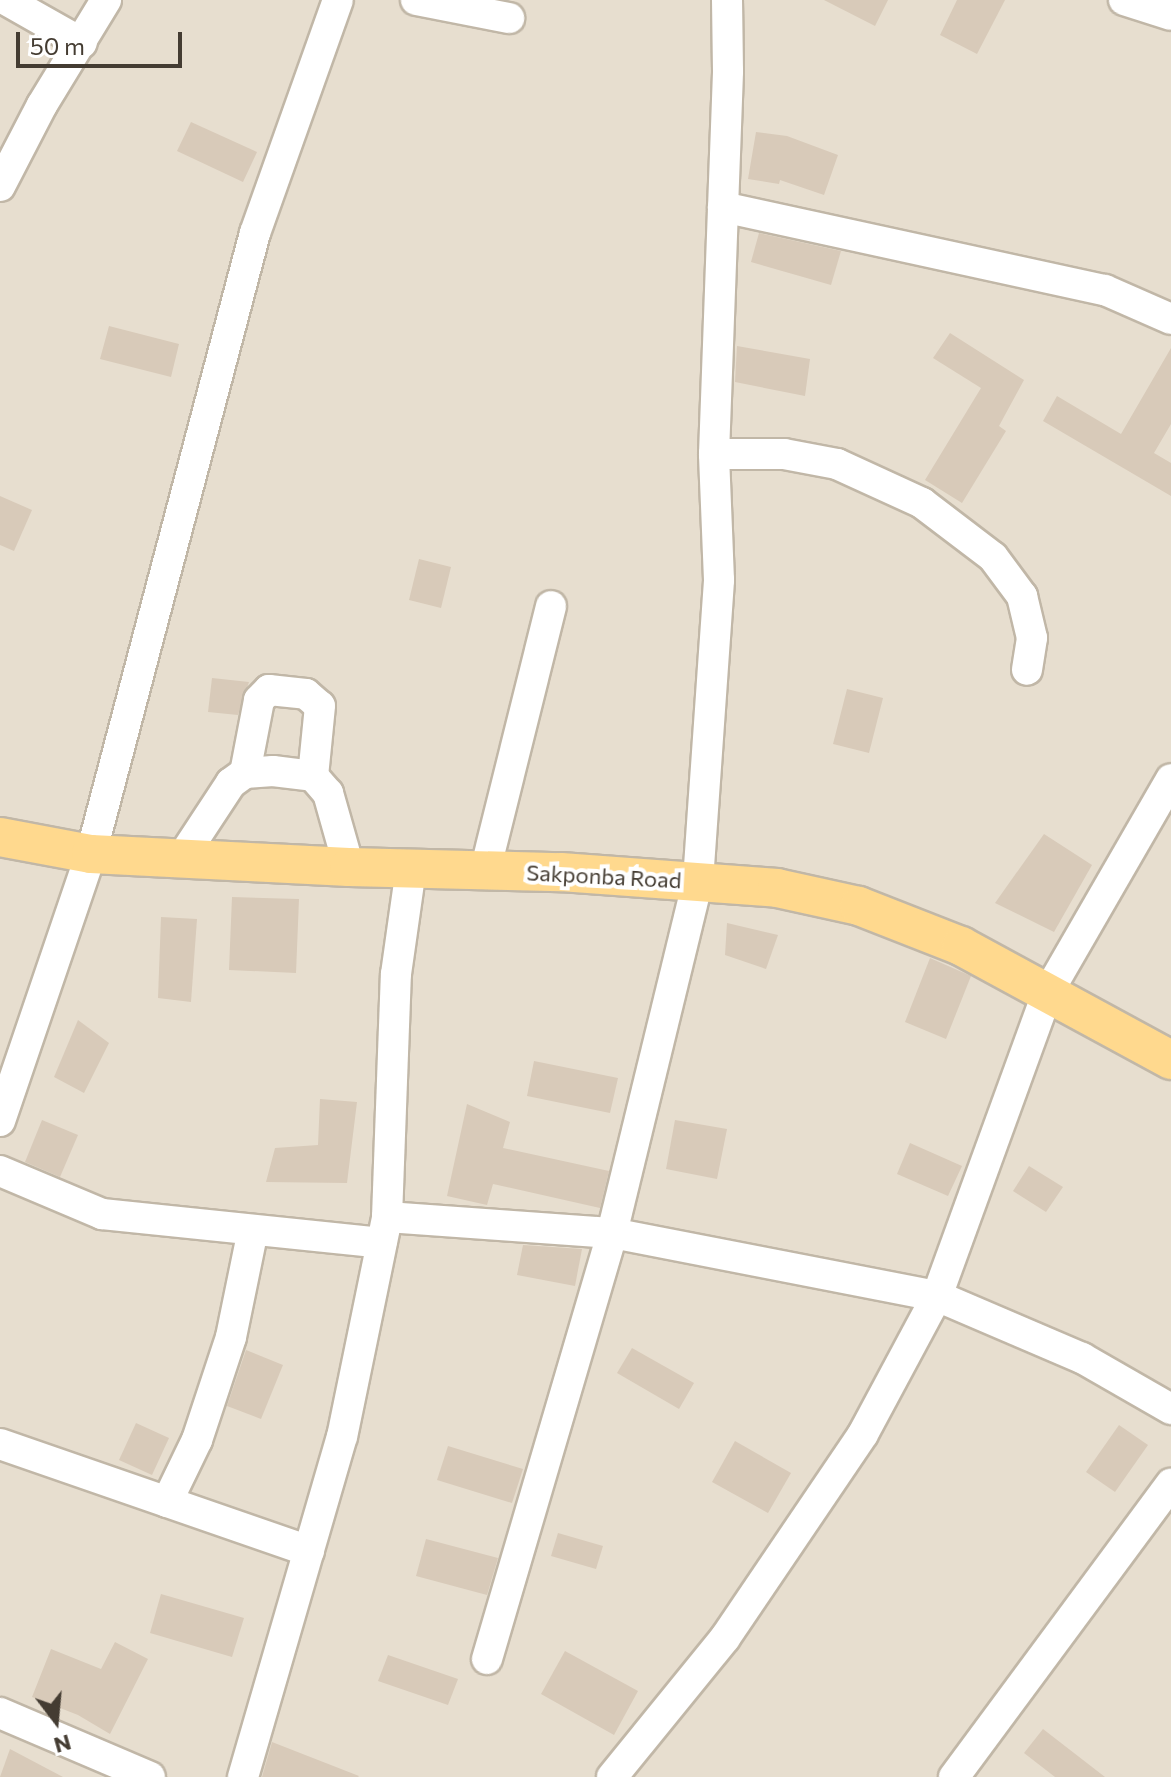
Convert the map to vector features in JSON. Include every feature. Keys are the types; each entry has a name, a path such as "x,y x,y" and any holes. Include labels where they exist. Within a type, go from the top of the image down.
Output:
{"main road":[{"name":"Sakponba Road","path":"0,837 91,854 698,881 777,888 859,906 961,946 1171,1060"}],"street":[{"path":"6,0 82,43"},
{"path":"0,186 42,105 106,0"},
{"path":"0,1121 91,854 255,233 338,0"},
{"path":"416,0 509,18"},
{"path":"487,1659 612,1233 698,881 719,580 714,454 728,71 727,0"},
{"path":"1124,0 1171,15"},
{"path":"723,207 1105,290 1171,319"},
{"path":"714,454 784,454 837,464 922,503 993,557 1022,596 1032,638 1027,670"},
{"path":"485,871 551,606"},
{"path":"245,773 259,700 269,690 306,694 320,706 313,776"},
{"path":"181,859 231,783 245,773 273,771 313,776 328,793 349,867"},
{"path":"622,1774 725,1638 863,1434 937,1296 1047,994 1171,779"},
{"path":"243,1777 342,1437 385,1230 396,974 411,869"},
{"path":"0,1171 102,1214 253,1230 612,1233 937,1296 1082,1358 1171,1409"},
{"path":"167,1502 197,1440 231,1337 253,1230"},
{"path":"0,1444 309,1551"},
{"path":"954,1777 1171,1484"},
{"path":"0,1713 150,1777"}],"shaded area":[{"path":"0,0 1171,0 1171,1777 0,1777"}],"building":[{"path":"824,0 888,0 875,26"},
{"path":"957,0 1005,0 977,54 940,35"},
{"path":"191,122 257,152 243,182 177,151"},
{"path":"756,132 787,136 838,155 824,195 780,180 779,184 748,179"},
{"path":"759,233 841,251 831,285 751,262"},
{"path":"109,326 179,344 171,377 100,359"},
{"path":"950,333 1024,380 999,426 1006,431 962,503 925,480 981,388 933,358"},
{"path":"737,346 810,359 805,396 735,382"},
{"path":"1171,348 1171,424 1154,453 1171,463 1171,496 1043,421 1057,396 1121,434"},
{"path":"0,496 32,510 14,551 0,545"},
{"path":"419,559 451,567 441,608 409,600"},
{"path":"212,678 249,682 238,715 208,712"},
{"path":"847,689 883,698 869,753 833,744"},
{"path":"1044,834 1092,865 1054,932 995,903"},
{"path":"232,897 299,899 296,973 229,970"},
{"path":"161,917 197,919 191,1002 158,998"},
{"path":"727,923 778,935 766,969 725,955"},
{"path":"930,958 971,976 946,1039 905,1022"},
{"path":"78,1020 109,1043 84,1093 54,1077"},
{"path":"534,1061 618,1078 610,1113 527,1096"},
{"path":"320,1099 357,1102 347,1183 266,1182 275,1148 318,1145"},
{"path":"467,1104 510,1122 503,1148 609,1171 600,1208 493,1184 487,1205 447,1196"},
{"path":"42,1120 78,1135 60,1177 25,1162"},
{"path":"675,1120 727,1129 717,1179 666,1169"},
{"path":"910,1143 962,1166 948,1196 897,1174"},
{"path":"1029,1166 1063,1187 1046,1212 1013,1191"},
{"path":"523,1245 582,1249 575,1286 517,1275"},
{"path":"632,1348 694,1383 679,1409 617,1373"},
{"path":"246,1350 283,1365 261,1419 227,1406"},
{"path":"136,1423 169,1438 152,1475 119,1460"},
{"path":"1119,1425 1148,1445 1115,1492 1086,1472"},
{"path":"735,1441 791,1473 768,1513 712,1482"},
{"path":"448,1446 523,1469 512,1503 437,1480"},
{"path":"558,1533 603,1546 596,1569 551,1556"},
{"path":"426,1539 498,1558 487,1595 416,1576"},
{"path":"161,1594 244,1618 232,1657 150,1633"},
{"path":"115,1642 148,1659 110,1734 78,1715 32,1697 51,1649 101,1669"},
{"path":"565,1651 638,1691 614,1735 541,1694"},
{"path":"388,1655 458,1679 448,1705 378,1681"},
{"path":"1043,1729 1105,1777 1055,1777 1024,1753"},
{"path":"272,1742 359,1776 262,1777"},
{"path":"10,1749 63,1777 0,1777"}]}
